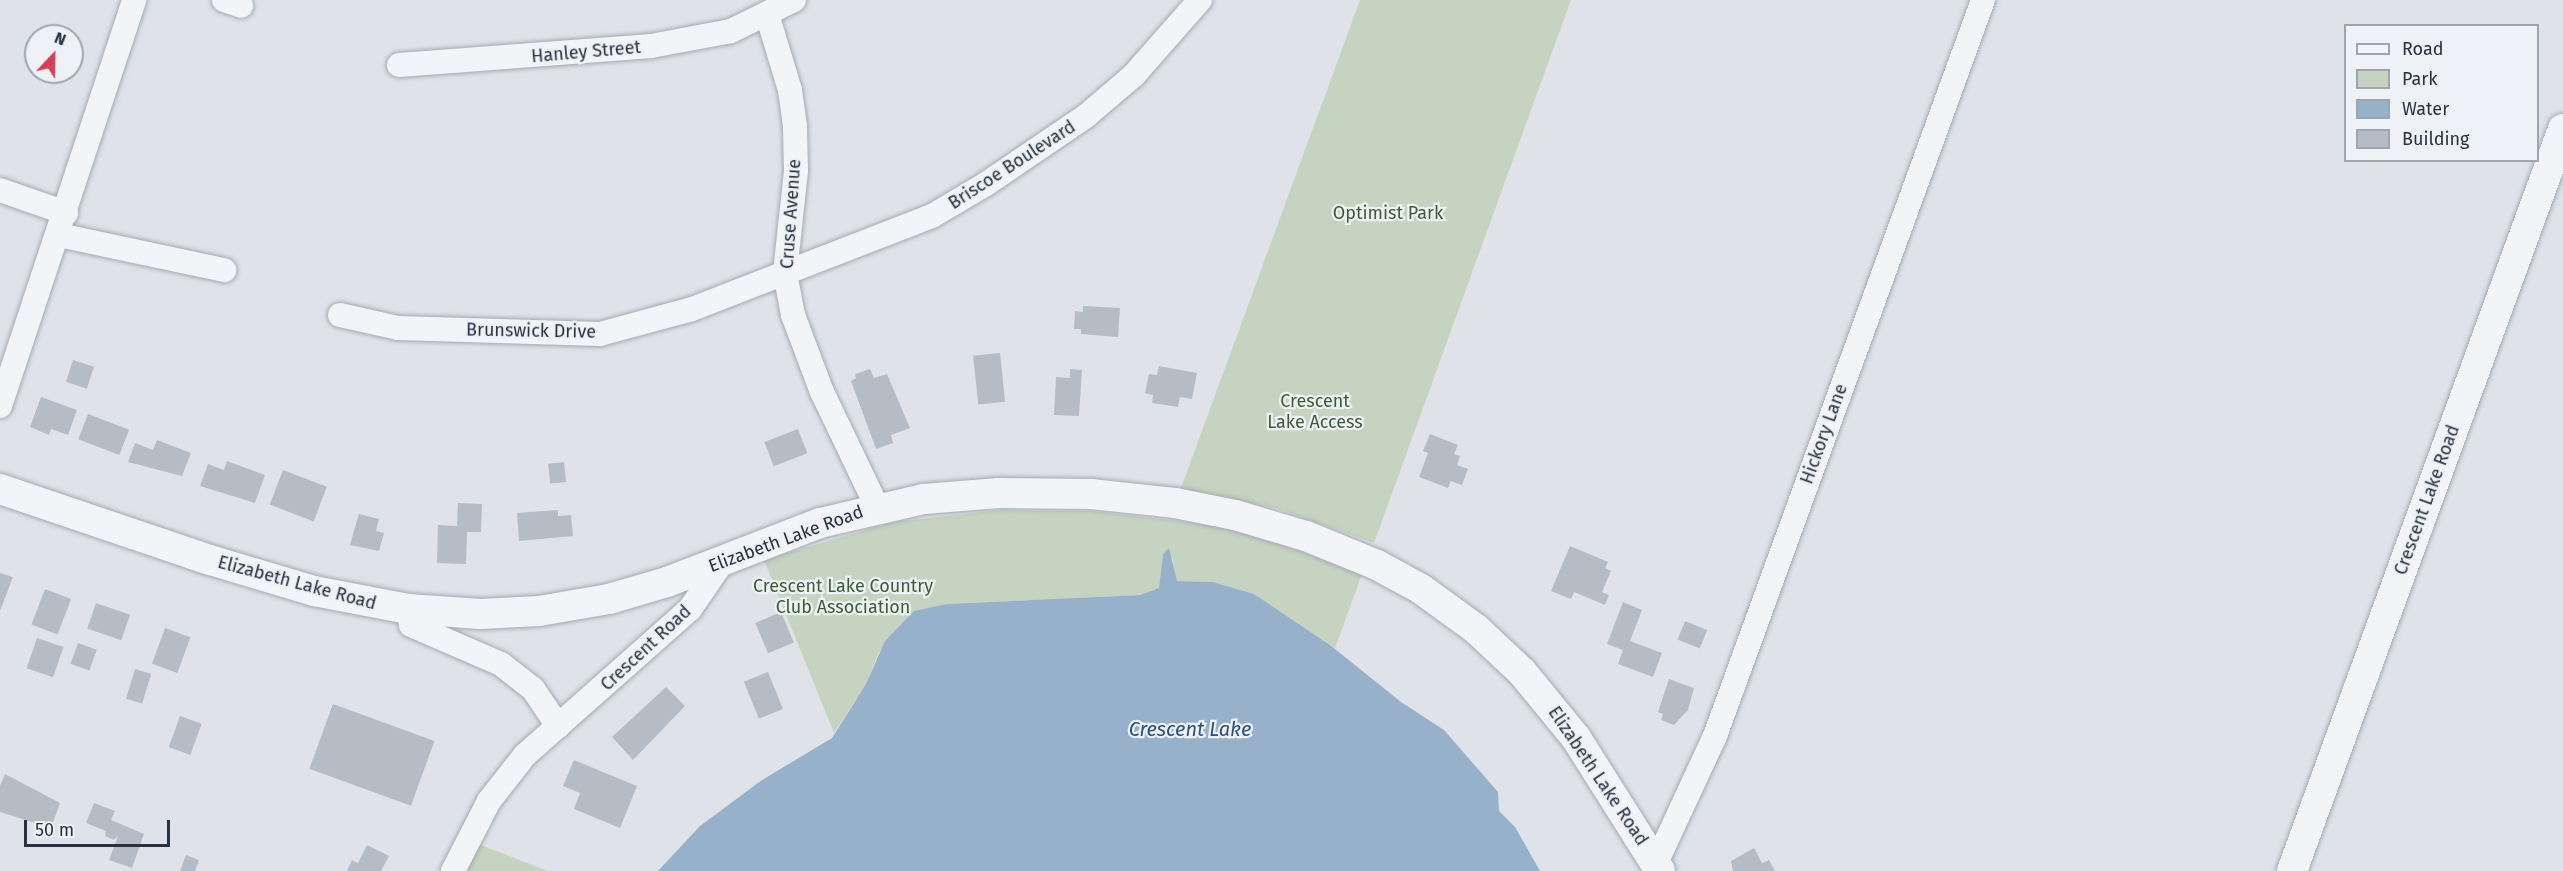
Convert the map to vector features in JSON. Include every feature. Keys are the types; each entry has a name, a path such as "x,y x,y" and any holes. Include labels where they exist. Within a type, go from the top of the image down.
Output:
{"street":[{"path":"0,406 62,224 134,0"},
{"name":"Hanley Street","path":"399,65 651,46 731,31 794,0"},
{"name":"Briscoe Boulevard","path":"785,273 933,216 1029,156 1134,75 1200,0"},
{"name":"Hickory Lane","path":"1658,867 1714,736 1983,0"},
{"name":"Cruse Avenue","path":"767,14 790,90 795,126 796,171 785,273 793,315 822,392 877,507"},
{"name":"Crescent Lake Road","path":"2292,871 2563,129"},
{"path":"0,190 62,224 224,270"},
{"name":"Brunswick Drive","path":"340,315 398,328 600,334 681,312 785,273"},
{"name":"Elizabeth Lake Road","path":"0,489 273,580 408,609 481,614 558,608 638,590 723,561 812,526 877,507 999,493 1134,498 1258,521 1377,565 1451,608 1522,672 1587,753 1658,867"},
{"name":"Crescent Road","path":"453,871 489,801 525,755 690,609 723,561"},
{"path":"408,609 411,626 501,664 533,689 558,726"}],"green space":[{"name":"Optimist Park","path":"1360,0 1571,0 1374,543 1276,508 1181,488"},
{"name":"Crescent Lake Country Club Association","path":"1001,510 1091,511 1213,525 1267,539 1362,574 1335,648 1254,594 1213,582 1177,581 1174,578 1173,559 1163,554 1159,588 1140,595 947,604 915,611 879,652 866,684 834,733 764,560 893,522"},
{"path":"478,844 548,871 464,871"}],"water":[{"name":"Crescent Lake","path":"1169,548 1177,581 1213,582 1254,594 1330,645 1401,702 1444,730 1498,792 1499,811 1515,827 1540,871 658,871 700,826 762,780 832,738 866,684 885,641 914,611 947,604 1140,595 1159,588 1163,554"}],"building":[{"path":"1083,306 1120,308 1118,337 1081,334 1081,329 1074,329 1075,311 1083,312"},
{"path":"1000,353 1005,402 978,405 973,356"},
{"path":"73,360 94,367 87,389 66,382"},
{"path":"1159,366 1197,373 1192,399 1180,397 1178,407 1152,403 1153,395 1145,393 1149,374 1157,375"},
{"path":"870,369 874,378 887,374 910,428 891,435 893,443 876,449 851,381 856,378 855,374"},
{"path":"1070,369 1082,370 1079,416 1054,415 1056,377 1070,378"},
{"path":"41,397 77,410 68,435 51,429 49,435 30,427"},
{"path":"88,414 129,430 119,455 78,439"},
{"path":"798,429 807,453 774,466 764,442"},
{"path":"1430,434 1458,445 1454,454 1460,456 1457,465 1468,469 1462,485 1451,481 1448,488 1419,477 1428,453 1423,451"},
{"path":"157,440 191,453 182,476 128,462 135,443 153,450"},
{"path":"227,461 265,475 255,503 200,486 208,464 224,470"},
{"path":"564,462 566,482 550,484 548,464"},
{"path":"283,470 327,487 314,521 270,505"},
{"path":"458,503 482,504 481,532 467,532 466,564 437,563 438,525 457,526"},
{"path":"558,510 558,516 571,515 573,536 519,541 517,513"},
{"path":"359,514 379,519 376,531 384,533 379,551 350,545"},
{"path":"1570,546 1608,562 1605,568 1611,571 1602,592 1609,595 1605,605 1574,592 1571,599 1551,591"},
{"path":"0,573 13,577 0,611"},
{"path":"45,589 71,599 58,635 31,624"},
{"path":"1623,602 1642,610 1630,641 1662,653 1653,677 1618,664 1623,650 1607,644"},
{"path":"96,603 130,615 121,640 87,629"},
{"path":"781,612 794,642 768,653 755,623"},
{"path":"1685,621 1707,630 1700,649 1678,640"},
{"path":"165,628 190,637 177,673 152,664"},
{"path":"37,638 63,647 53,677 27,668"},
{"path":"78,643 97,650 89,671 70,664"},
{"path":"135,669 151,674 142,704 126,699"},
{"path":"768,672 783,709 759,719 744,682"},
{"path":"1669,679 1694,688 1688,710 1674,725 1661,720 1663,714 1658,712"},
{"path":"666,687 685,706 633,760 612,737"},
{"path":"333,704 434,741 411,806 309,769"},
{"path":"180,716 202,724 190,755 169,747"},
{"path":"574,760 637,786 620,828 574,809 580,793 563,786"},
{"path":"5,774 60,803 51,828 0,812 0,786"},
{"path":"94,803 115,811 111,820 144,834 132,868 109,860 118,836 114,840 105,836 106,831 86,823"},
{"path":"367,845 389,856 381,871 347,871 352,860 358,863"},
{"path":"1754,848 1762,863 1769,860 1775,871 1733,871 1731,861"},
{"path":"186,855 199,860 195,871 180,871"}],"park label":[{"name":"Crescent Lake Access","path":"1315,412"}]}
